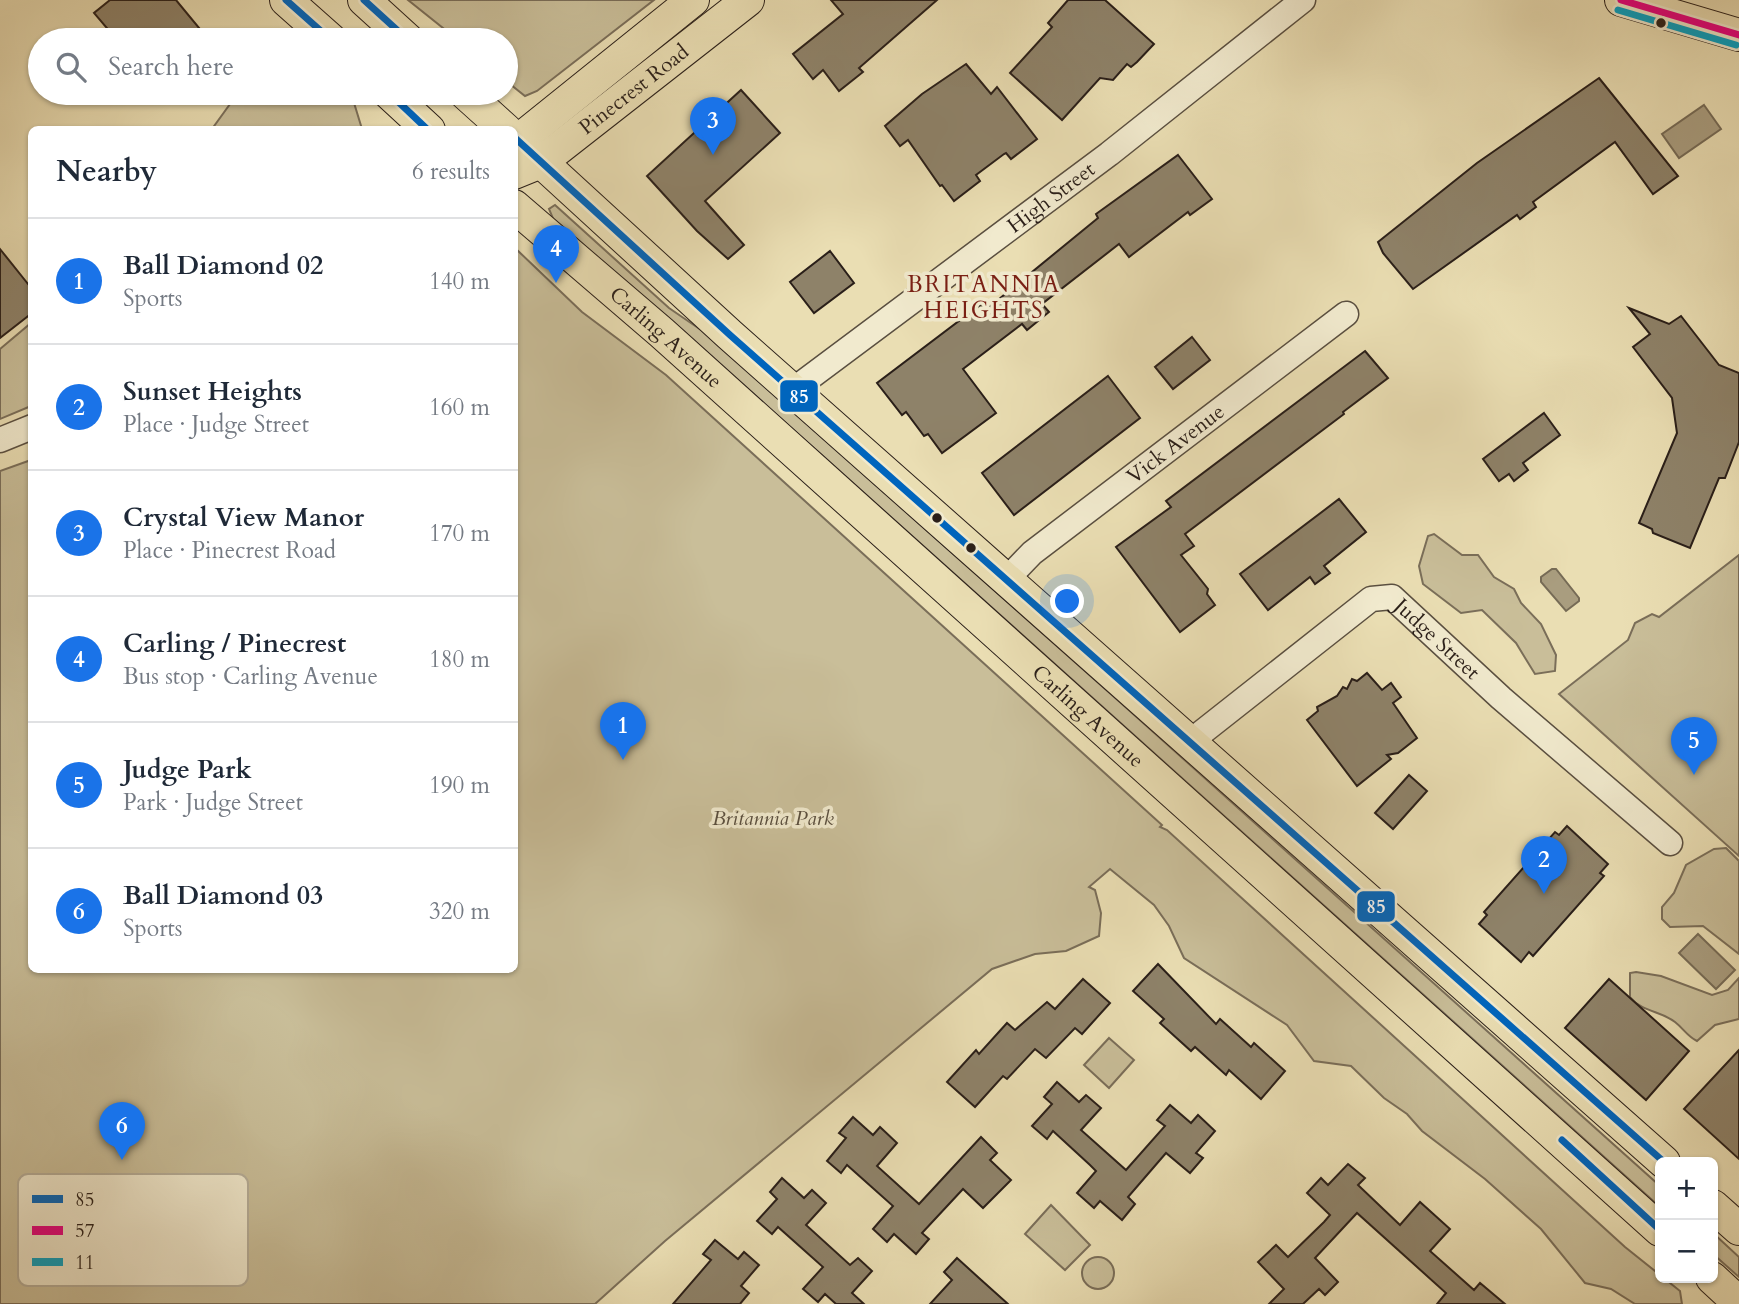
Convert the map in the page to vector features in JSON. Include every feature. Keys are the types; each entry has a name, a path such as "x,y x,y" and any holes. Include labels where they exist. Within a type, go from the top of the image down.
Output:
{"main road":[{"path":"286,0 318,28"},
{"path":"364,0 395,28"},
{"name":"Pinecrest Road","path":"518,134 693,0"},
{"name":"Pinecrest Road","path":"528,167 748,0"},
{"path":"1621,0 1739,35"},
{"path":"402,105 425,126"},
{"path":"479,105 500,126"},
{"path":"518,148 528,167 793,390 1008,578 1658,1157"},
{"name":"Carling Avenue","path":"518,209 662,333 1655,1226"},
{"path":"1718,1210 1739,1229"},
{"path":"1717,1283 1739,1303"}],"street":[{"name":"High Street","path":"793,390 1109,154 1303,0"},
{"name":"Vick Avenue","path":"1008,578 1032,553 1346,314"},
{"path":"0,440 28,429"},
{"name":"Judge Street","path":"1191,741 1371,599 1392,597 1501,698 1670,843"}],"green space":[{"path":"408,0 654,0 537,91 525,96 518,90 518,28 443,28"},
{"path":"229,105 355,105 361,126 214,126"},
{"path":"555,205 669,308 704,332 1655,1182 1655,1203 823,456 554,221 549,209"},
{"name":"Britannia Park","path":"518,251 582,312 666,375 1162,825 1160,827 1167,830 1625,1247 1655,1271 1655,1283 1670,1283 1680,1291 1682,1304 1635,1304 1611,1289 1585,1283 1541,1229 1485,1179 1422,1131 1407,1114 1384,1098 1351,1066 1314,1061 1287,1025 1184,958 1169,926 1154,905 1110,869 1089,887 1095,890 1101,913 1099,936 1066,951 1035,954 992,969 665,1241 595,1304 0,1304 0,471 28,461 28,973 518,973"},
{"path":"28,326 28,407 0,419 0,349"},
{"path":"1434,534 1462,555 1478,555 1494,577 1514,589 1521,603 1541,624 1556,655 1555,671 1535,674 1516,643 1482,610 1461,613 1423,584 1419,566 1428,536"},
{"path":"1739,555 1739,856 1559,694 1628,640 1635,623 1652,614 1659,617"},
{"path":"1726,848 1739,861 1739,954 1703,926 1670,927 1662,919 1662,907 1674,893 1686,865 1714,849"},
{"path":"1630,973 1661,976 1712,995 1728,990 1739,978 1739,1019 1715,1025 1697,1041 1670,1018 1640,1006 1630,997"},
{"path":"1109,1038 1134,1060 1109,1088 1084,1065"},
{"path":"1051,1205 1090,1245 1065,1270 1025,1234"},
{"path":"1718,1238 1739,1257 1739,1277 1718,1258"},
{"path":"1098,1257 1109,1262 1114,1273 1109,1284 1098,1289 1087,1284 1082,1273 1087,1262"}],"shaded area":[{"path":"1704,105 1721,129 1679,158 1662,134"},
{"path":"1556,569 1579,598 1579,601 1566,611 1541,582 1541,577"},
{"path":"1698,934 1735,970 1716,989 1679,953"}],"building":[{"path":"110,0 176,0 199,28 107,28 94,13"},
{"path":"831,0 937,0 859,68 863,72 839,91 823,70 813,79 793,54 843,14"},
{"path":"1068,0 1105,0 1154,44 1131,67 1127,64 1113,80 1100,78 1062,120 1010,73 1052,27 1048,23"},
{"path":"966,64 991,94 997,87 1037,139 1011,159 1004,154 976,175 980,181 954,201 942,185 940,186 908,140 900,146 885,126 922,94"},
{"path":"1599,78 1678,176 1653,194 1615,142 1533,202 1536,207 1520,219 1517,215 1413,289 1383,253 1378,242 1477,163"},
{"path":"741,90 780,133 705,201 744,245 728,259 697,231 647,176"},
{"path":"1178,155 1212,199 1190,215 1188,212 1129,257 1119,244 1042,304 1049,312 1027,330 1022,324 963,369 996,413 942,453 928,434 924,436 906,412 902,415 877,383 984,302 988,308 1098,218 1096,214"},
{"path":"0,249 28,284 28,316 0,338"},
{"path":"830,251 854,283 814,313 790,282"},
{"path":"1629,308 1669,324 1681,316 1719,365 1739,373 1739,442 1725,478 1719,478 1690,548 1653,533 1652,529 1639,523 1677,433 1672,398 1633,347 1650,334"},
{"path":"1192,337 1210,360 1173,389 1155,367"},
{"path":"1365,351 1388,378 1185,534 1194,546 1181,555 1208,589 1207,594 1215,605 1180,632 1116,547 1171,507 1166,501"},
{"path":"1108,376 1140,418 1014,515 982,473"},
{"path":"1544,413 1560,435 1523,463 1528,470 1514,481 1509,474 1499,481 1483,459"},
{"path":"1339,499 1366,532 1324,566 1330,573 1315,584 1310,577 1268,610 1240,574"},
{"path":"1367,673 1382,690 1391,683 1401,697 1393,703 1417,738 1398,753 1387,755 1391,759 1357,786 1307,720 1318,711 1317,707 1337,696 1343,687 1347,689 1352,679 1357,681"},
{"path":"1409,775 1427,791 1393,829 1375,813"},
{"path":"1567,826 1608,864 1600,873 1604,876 1533,956 1529,952 1521,962 1479,924 1487,915 1484,912 1555,832 1559,835"},
{"path":"1158,964 1216,1024 1220,1019 1251,1047 1254,1043 1285,1071 1261,1099 1229,1070 1226,1075 1195,1047 1191,1051 1160,1023 1164,1019 1133,991"},
{"path":"1083,979 1110,1003 1082,1034 1075,1028 1046,1058 1035,1049 1007,1079 1003,1076 975,1107 947,1082 976,1050 979,1054 1007,1023 1015,1030 1047,1002 1055,1009"},
{"path":"1609,979 1689,1051 1646,1100 1565,1028"},
{"path":"1739,1050 1739,1159 1684,1109"},
{"path":"1057,1082 1079,1102 1086,1095 1101,1108 1081,1130 1126,1170 1165,1126 1157,1120 1170,1105 1191,1123 1198,1115 1215,1131 1196,1153 1203,1158 1190,1173 1166,1153 1128,1197 1135,1204 1122,1220 1100,1201 1094,1208 1077,1193 1096,1171 1053,1131 1047,1139 1032,1126 1052,1104 1044,1097"},
{"path":"853,1117 873,1135 880,1127 897,1143 877,1166 919,1204 981,1137 997,1153 990,1160 1011,1180 983,1208 963,1189 922,1233 929,1239 916,1254 894,1234 887,1242 873,1229 893,1206 847,1165 841,1173 827,1161 846,1138 839,1133"},
{"path":"1348,1164 1365,1178 1358,1185 1400,1225 1420,1202 1450,1229 1430,1251 1474,1290 1480,1283 1505,1304 1437,1304 1446,1293 1357,1213 1315,1258 1338,1282 1325,1295 1319,1289 1303,1304 1269,1304 1284,1289 1258,1262 1276,1245 1288,1257 1324,1222 1330,1215 1307,1193 1321,1178 1328,1185"},
{"path":"782,1178 804,1198 812,1190 826,1203 806,1225 850,1265 858,1258 872,1271 852,1293 864,1304 836,1304 825,1294 818,1302 803,1289 823,1267 778,1227 772,1234 757,1221 777,1199 770,1192"},
{"path":"715,1240 738,1259 744,1252 759,1265 741,1286 749,1293 740,1304 673,1304 711,1260 703,1254"},
{"path":"957,1258 1008,1304 930,1304 952,1280 944,1272"}],"transit line":[{"name":"85","path":"286,0 318,28"},
{"name":"85","path":"364,0 395,28"},
{"name":"57","path":"1621,0 1739,35"},
{"name":"11","path":"1618,10 1736,45"},
{"name":"85","path":"402,105 424,126"},
{"name":"85","path":"518,141 730,335 1658,1157"},
{"name":"85","path":"1562,1140 1655,1225"}],"place":[{"name":"Crystal View Manor","path":"713,155"},
{"name":"Carling / Pinecrest","path":"556,283"},
{"name":"Ball Diamond 02","path":"623,760"},
{"name":"Judge Park","path":"1694,775"},
{"name":"Sunset Heights","path":"1544,894"},
{"name":"Ball Diamond 03","path":"122,1160"}],"district":[{"name":"BRITANNIA HEIGHTS","path":"984,297"}]}
